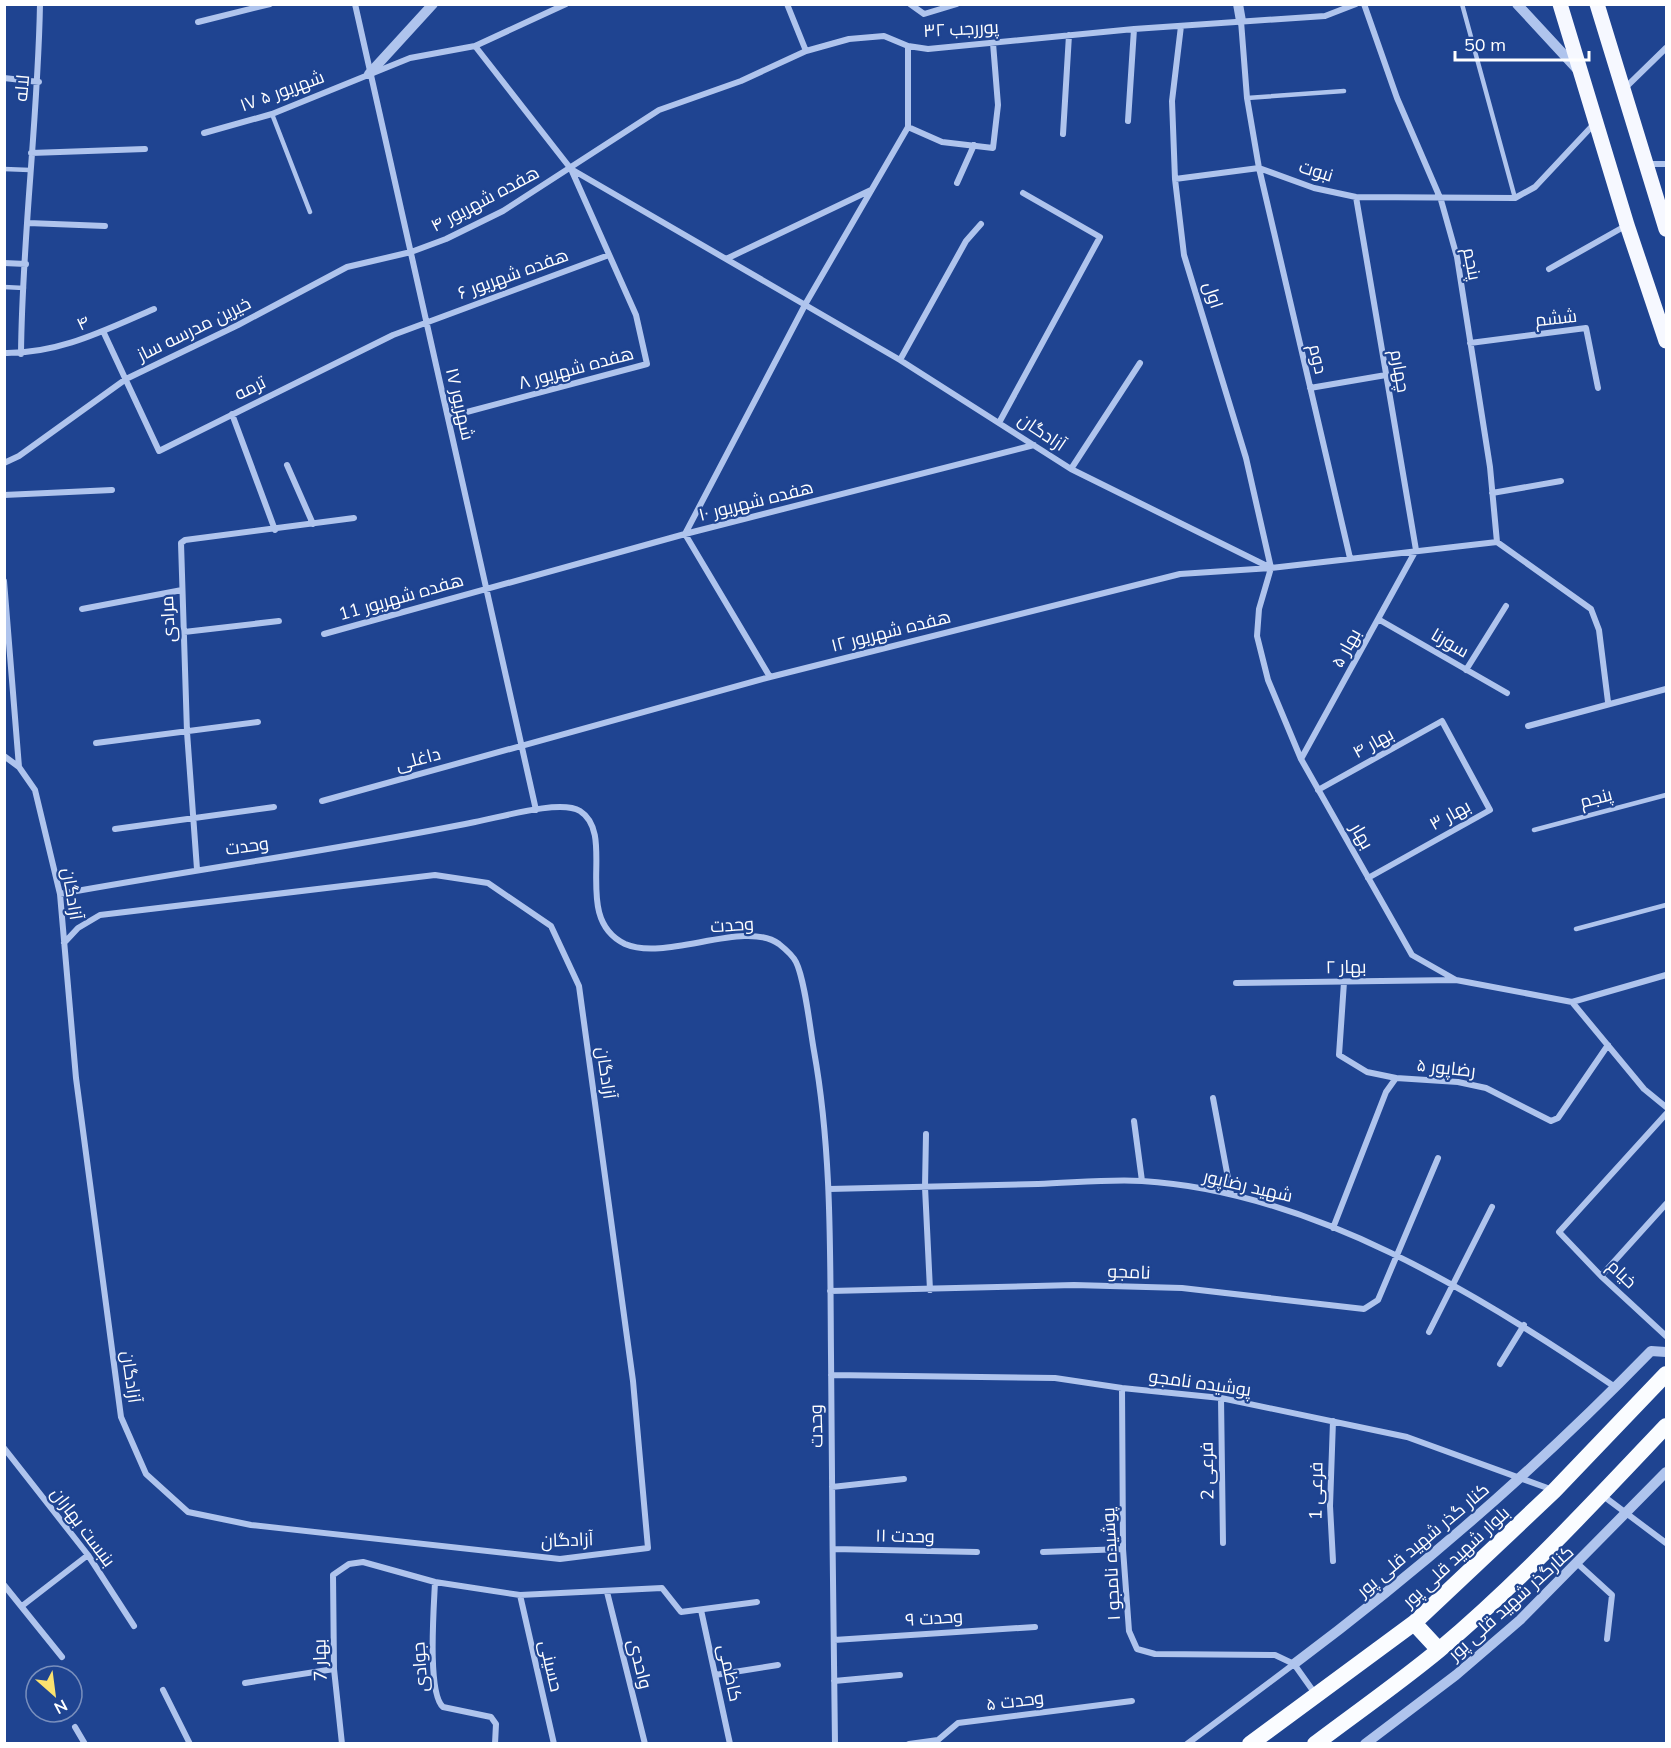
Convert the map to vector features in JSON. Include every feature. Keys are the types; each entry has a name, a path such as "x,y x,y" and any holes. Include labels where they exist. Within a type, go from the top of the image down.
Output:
{"highway":[{"name":"بلوار شهید قلی پور","path":"1251,1743 1414,1623 1554,1491 1666,1374"},
{"path":"1315,1743 1439,1650 1488,1606 1602,1494 1666,1426"},
{"path":"1414,1623 1439,1650"}],"main road":[{"path":"1560,4 1627,225 1666,341"},
{"path":"1597,4 1666,229"}],"street":[{"name":"لاله","path":"21,354 31,153 39,82 40,4"},
{"path":"198,22 270,4"},
{"name":"۱۷ شهریور","path":"355,4 536,810"},
{"path":"369,74 433,4"},
{"name":"۱۷ شهریور ۵","path":"204,133 272,114 410,58 475,46 566,4"},
{"path":"787,4 806,51"},
{"path":"910,4 924,14 957,4"},
{"path":"1175,179 1259,168 1246,98 1238,4"},
{"name":"پوررجب ۳۲","path":"571,169 659,110 741,81 806,51 849,39 884,36 908,46 928,48 1134,29 1325,16 1356,4"},
{"name":"پنجم","path":"1364,4 1397,98 1441,200 1457,257 1492,493 1497,542"},
{"path":"1517,4 1582,74"},
{"name":"اول","path":"1181,26 1172,101 1175,179 1184,255 1246,458 1271,568"},
{"path":"1128,121 1134,29"},
{"path":"1064,135 1069,36"},
{"path":"908,127 942,142 993,148 998,105 993,43"},
{"path":"475,46 571,169"},
{"path":"770,677 685,534 806,303 908,127 908,46"},
{"path":"1623,89 1666,48"},
{"path":"4,78 39,82"},
{"path":"1515,198 1535,187 1596,122"},
{"path":"957,183 974,145"},
{"path":"31,153 145,149"},
{"path":"1646,164 1666,164"},
{"name":"نبوت","path":"1259,168 1314,188 1356,197 1441,200 1515,198"},
{"name":"دوم","path":"1259,168 1350,558"},
{"name":"هفده شهریور ۴","path":"411,252 446,239 503,211 571,169"},
{"name":"هفده شهریور ۸","path":"448,417 646,364 636,315 571,169"},
{"name":"آزادگان","path":"571,169 806,303 1000,421 1071,469 1271,568"},
{"path":"726,259 872,190"},
{"path":"1000,421 1100,237 1023,193"},
{"name":"چهارم","path":"1356,197 1416,550"},
{"path":"28,223 105,226"},
{"path":"900,360 966,241 981,224"},
{"path":"1549,269 1627,225"},
{"name":"خیرین مدرسه ساز","path":"4,463 19,456 126,379 238,325 347,267 411,252"},
{"name":"هفده شهریور ۶","path":"426,321 609,255"},
{"path":"4,263 26,264"},
{"name":"۴","path":"4,353 21,354 74,344 154,309"},
{"name":"ترمه","path":"126,379 159,451 393,334 426,321"},
{"name":"ششم","path":"1470,343 1586,328 1598,388"},
{"path":"103,331 126,379"},
{"path":"1071,469 1140,363"},
{"path":"1310,388 1386,375"},
{"path":"232,414 275,530"},
{"name":"هفده شهریور ۱۰","path":"486,589 685,534 1034,445"},
{"path":"287,465 313,524"},
{"path":"1492,493 1561,481"},
{"path":"4,495 112,490"},
{"name":"مرادی","path":"197,869 187,732 179,547 184,540 354,519"},
{"path":"1497,542 1591,609 1599,630 1608,702"},
{"name":"هفده شهریور ۱۲","path":"521,746 770,677 1180,574 1271,568 1497,542"},
{"name":"بهار ۵","path":"1302,759 1416,550"},
{"name":"بهار","path":"1271,568 1259,609 1257,636 1268,680 1318,790 1412,955 1456,980 1572,1002"},
{"path":"4,581 19,767"},
{"name":"هفده شهریور 11","path":"324,634 486,589"},
{"path":"82,609 182,590"},
{"path":"1466,670 1506,606"},
{"name":"سورنا","path":"1378,619 1507,693"},
{"path":"184,632 279,621"},
{"path":"1528,726 1608,702 1666,688"},
{"name":"بهار ۴","path":"1318,790 1442,721"},
{"name":"بهار ۳","path":"1368,878 1490,810 1442,721"},
{"path":"96,743 258,722"},
{"name":"داغلی","path":"322,801 521,746"},
{"name":"آزادگان","path":"4,756 19,767 35,790 60,894 64,943 76,1078 121,1417 146,1474 188,1512 251,1525 560,1559 648,1548 633,1381 579,986 551,926 488,883 435,875 100,915 78,928 64,943"},
{"path":"116,829 274,807"},
{"name":"وحدت","path":"60,894 197,869 365,844 536,810 568,807 582,812 594,827 597,906 606,928 626,944 655,948 754,936 776,941 796,960 822,1095 829,1189 835,1743"},
{"path":"1666,975 1572,1002 1644,1089 1666,1107"},
{"name":"بهار ۲","path":"1236,983 1456,980"},
{"path":"1344,982 1339,1055 1367,1072 1396,1078"},
{"name":"رضاپور ۵","path":"1333,1228 1386,1092 1396,1078 1458,1082 1486,1088 1551,1121 1558,1119 1608,1045"},
{"path":"1213,1098 1231,1194"},
{"name":"خیام","path":"1666,1114 1559,1232 1601,1276 1666,1336"},
{"path":"1134,1121 1142,1181"},
{"path":"926,1134 925,1187 930,1290"},
{"name":"نامجو","path":"830,1291 1074,1286 1182,1288 1364,1309 1378,1300 1438,1158"},
{"name":"شهید رضاپور","path":"829,1189 1142,1181 1231,1194 1292,1210 1451,1285 1524,1325 1615,1387"},
{"path":"1601,1276 1666,1204"},
{"path":"1429,1332 1492,1207"},
{"path":"1500,1364 1524,1325"},
{"name":"کنار گذر شهید قلی پور","path":"1187,1743 1381,1599 1521,1477 1651,1351 1666,1352"},
{"name":"پوشیده نامجو","path":"831,1375 1055,1378 1122,1388 1221,1398 1407,1437 1554,1491"},
{"name":"پوشیده نامجو ۱","path":"1122,1388 1124,1549 1130,1631 1137,1649 1155,1654 1275,1655 1294,1664"},
{"name":"فرعی 2","path":"1221,1398 1223,1543"},
{"name":"فرعی 1","path":"1332,1561 1330,1506 1333,1421"},
{"name":"بنبست بهاران","path":"4,1448 88,1555 134,1626"},
{"name":"کنارگذر شهید قلی پور","path":"1365,1743 1456,1675 1520,1620 1578,1564 1666,1472"},
{"path":"832,1487 904,1479"},
{"path":"1602,1494 1666,1543"},
{"name":"وحدت ۱۱","path":"833,1549 977,1552"},
{"path":"1043,1552 1124,1549"},
{"path":"22,1606 88,1555"},
{"name":"بهار 7","path":"342,1743 334,1669 333,1575 349,1564 363,1562 435,1582"},
{"path":"1578,1564 1612,1595 1606,1639"},
{"path":"435,1582 520,1595 662,1588 681,1612 757,1602"},
{"name":"جوادی","path":"435,1582 432,1632 436,1698 443,1707 491,1717 496,1724 495,1743"},
{"path":"4,1585 62,1657"},
{"name":"واحدی","path":"607,1592 645,1743"},
{"name":"حسینی","path":"520,1595 554,1743"},
{"name":"کاظمی","path":"701,1610 730,1743"},
{"name":"وحدت ۹","path":"834,1640 1035,1627"},
{"path":"1294,1664 1317,1696"},
{"path":"716,1675 778,1665"},
{"path":"245,1683 334,1669"},
{"path":"834,1682 900,1675"},
{"path":"163,1690 190,1743"},
{"name":"وحدت ۵","path":"909,1743 938,1740 958,1723 1132,1701"},
{"path":"75,1726 85,1743"}],"lane":[{"path":"1462,4 1515,198"},
{"path":"1246,98 1344,91"},
{"path":"272,114 310,212"},
{"path":"4,169 30,170"},
{"path":"4,287 24,288"},
{"name":"پنجم","path":"1534,830 1666,795"},
{"path":"1576,929 1666,905"}]}
